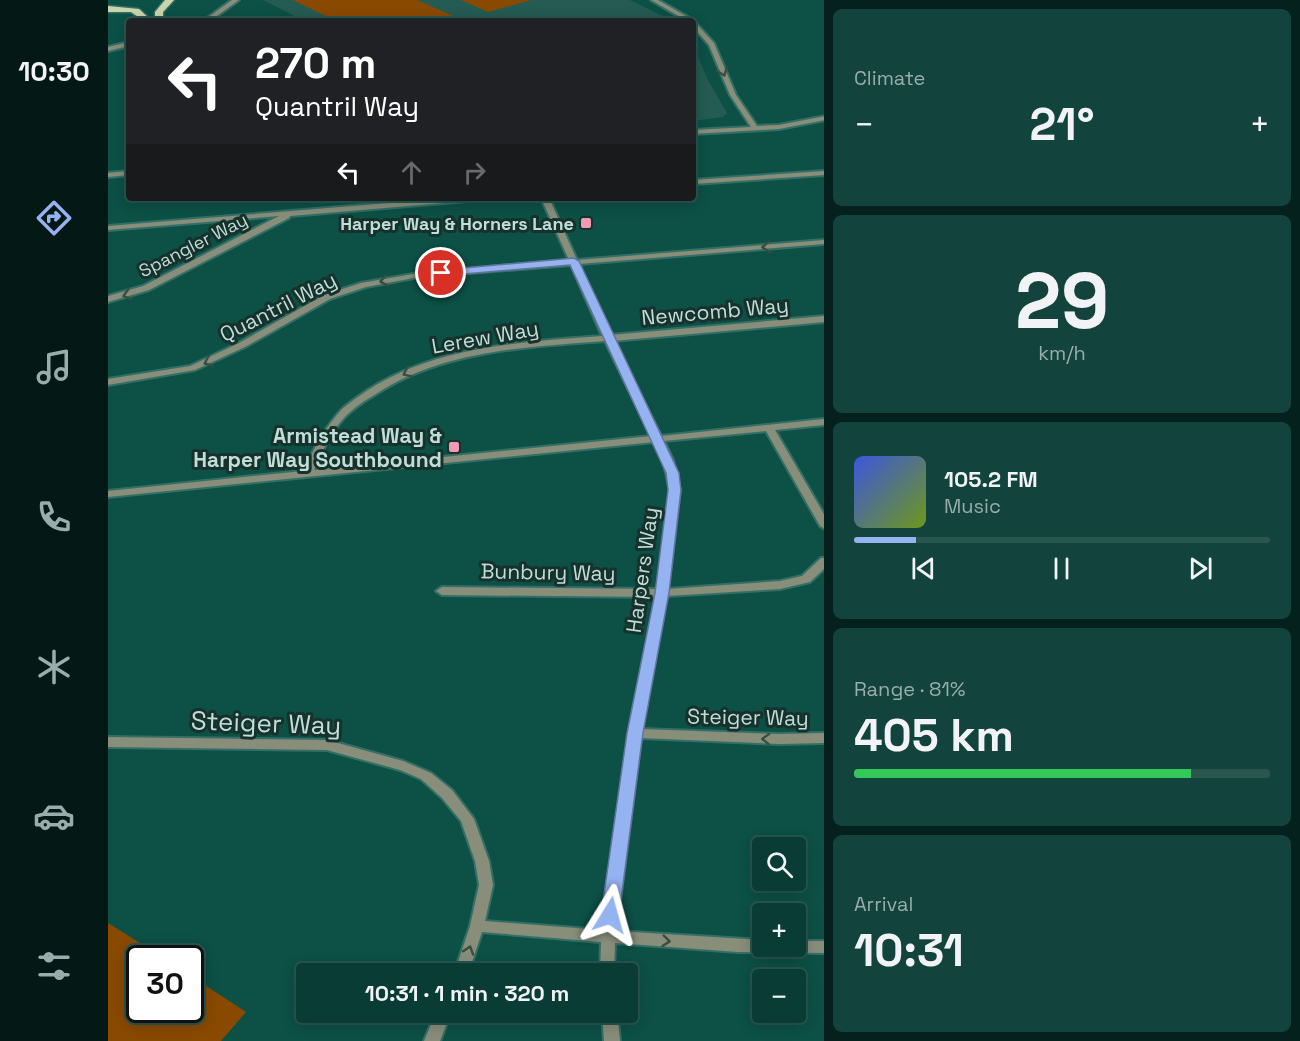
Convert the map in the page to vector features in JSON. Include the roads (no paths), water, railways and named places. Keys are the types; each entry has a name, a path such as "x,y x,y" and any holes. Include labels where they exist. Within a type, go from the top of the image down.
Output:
{"main road":[{"path":"108,2 116,0"},
{"path":"159,18 159,12 170,0"},
{"path":"108,9 138,11 146,18"}],"street":[{"path":"210,18 236,0"},
{"path":"654,0 685,18"},
{"path":"696,26 712,44 733,94 754,128"},
{"path":"108,49 126,45"},
{"path":"696,132 796,125 824,118"},
{"path":"108,175 126,173"},
{"path":"696,182 824,173"},
{"path":"108,228 442,201"},
{"name":"Harpers Way","path":"545,201 608,339 668,459 675,490 662,593 635,733 608,935 607,963"},
{"name":"Spangler Way","path":"108,299 146,288 292,213"},
{"name":"Quantril Way","path":"108,382 178,372 210,362 327,297 364,285 419,275 824,242"},
{"name":"Newcomb Way","path":"608,339 824,319"},
{"name":"Lerew Way","path":"307,474 329,433 354,403 378,387 427,364 497,349 608,339"},
{"path":"108,494 656,437 824,422"},
{"path":"770,428 824,524"},
{"name":"Bunbury Way","path":"442,591 662,593 780,585 806,579 824,562"},
{"name":"Steiger Way","path":"635,733 779,739 824,738"},
{"name":"Steiger Way","path":"108,742 327,745 403,766 426,776 447,794 467,819 477,841 486,885 477,926 465,963"},
{"path":"477,926 608,935 706,945 824,947"},
{"path":"432,1041 439,1023"},
{"path":"610,1023 612,1041"}],"place":[{"name":"Harper Way & Horners Lane","path":"586,223"},
{"name":"Armistead Way & Harper Way Southbound","path":"454,447"}]}
